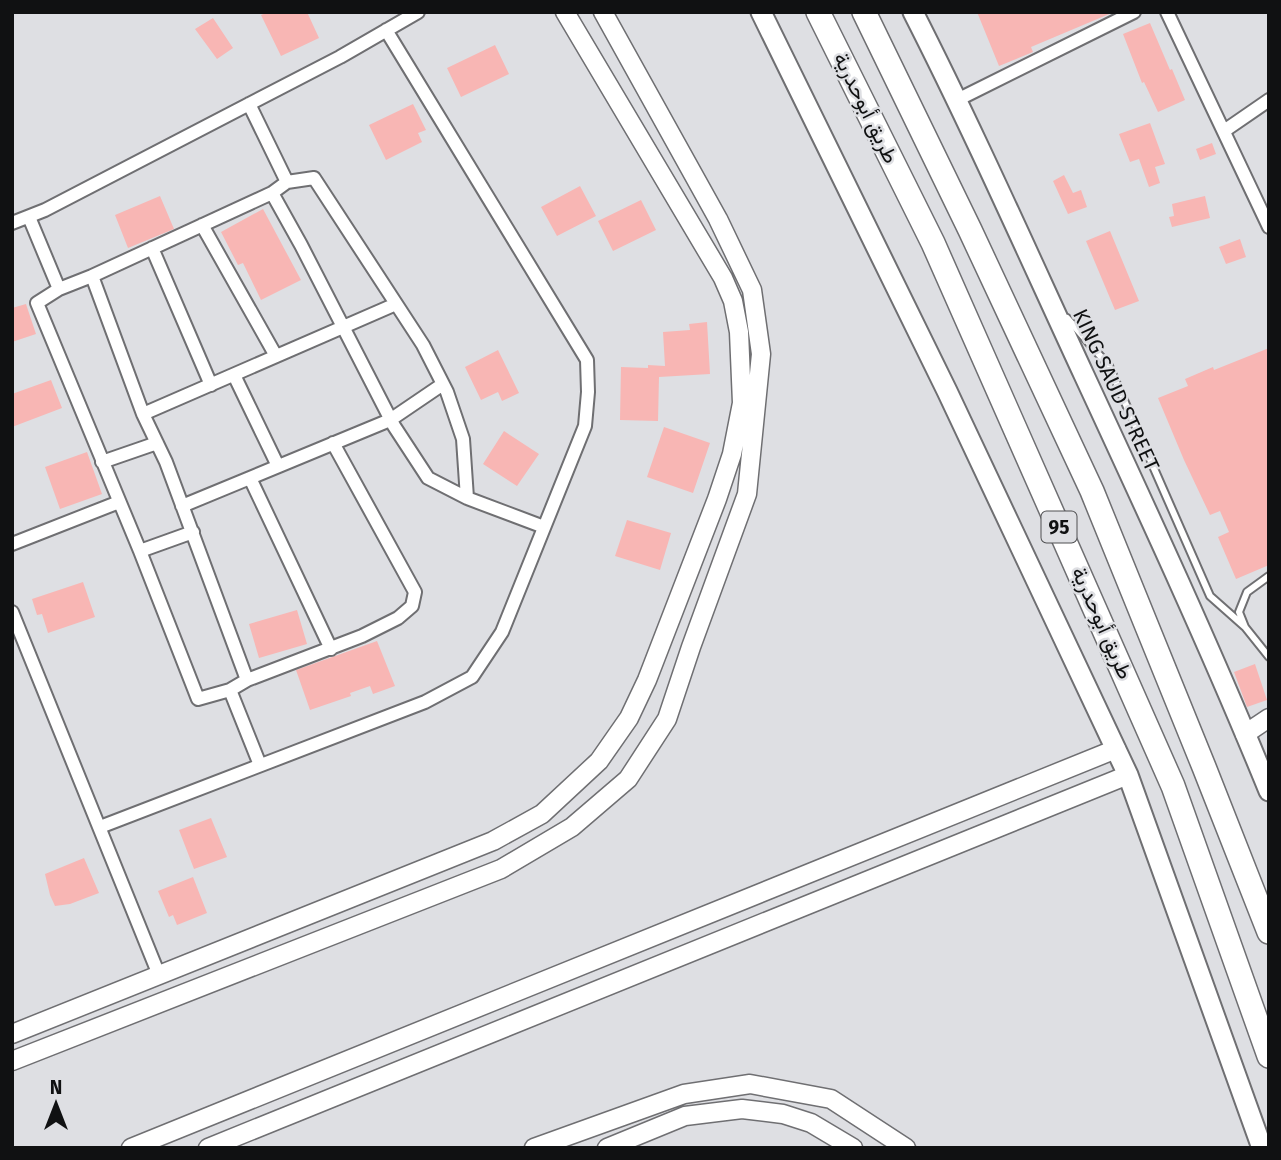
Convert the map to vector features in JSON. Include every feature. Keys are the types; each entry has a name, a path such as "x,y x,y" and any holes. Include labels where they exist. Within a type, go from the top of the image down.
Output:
{"highway":[{"name":"طريق أبوحدرية","path":"818,12 933,243 1173,786 1269,1056"},
{"name":"طريق أبوحدرية","path":"864,12 976,242 1092,491 1269,932"}],"main road":[{"path":"761,12 947,391 1128,775 1262,1148"},
{"name":"KING SAUD STREET","path":"913,12 957,100 1126,467 1269,791"}],"street":[{"path":"12,223 29,217 340,57 418,12"},
{"path":"12,1034 493,841 542,814 600,761 629,718 647,680 732,454 743,403 739,332 733,301 723,278 565,12"},
{"path":"12,1061 501,869 572,827 628,779 667,719 747,495 761,354 752,290 718,219 603,12"},
{"path":"957,100 1134,12"},
{"path":"1167,12 1269,227"},
{"path":"100,827 425,702 472,677 502,632 585,426 587,360 386,30"},
{"path":"1224,131 1269,100"},
{"path":"249,104 287,182"},
{"path":"333,443 415,592 412,606 398,618 362,636 247,680 230,690 198,699 37,303 59,289 202,225 272,192 287,182 314,178 423,345 443,384 463,439 467,498"},
{"path":"272,192 390,419 428,478 467,498 544,527"},
{"path":"29,217 59,289"},
{"path":"202,225 276,356"},
{"path":"152,248 211,385"},
{"path":"92,276 143,415 166,462 183,506 247,680"},
{"path":"143,415 396,304"},
{"path":"234,375 278,466"},
{"path":"183,506 390,419 443,384"},
{"path":"102,462 157,443"},
{"path":"250,478 331,649"},
{"path":"12,544 119,502"},
{"path":"140,551 192,532"},
{"path":"12,612 159,975"},
{"path":"230,690 260,765"},
{"path":"1245,734 1269,718"},
{"path":"131,1148 1116,750"},
{"path":"208,1148 1128,775"},
{"path":"534,1148 684,1094 750,1084 831,1099 905,1148"},
{"path":"607,1148 685,1116 742,1109 783,1114 811,1123 853,1148"}],"lane":[{"path":"1048,297 1109,366 1210,596 1245,627 1269,657"},
{"path":"1245,627 1239,612 1247,592 1269,576"}],"building":[{"path":"268,12 307,12 319,38 281,56 261,15"},
{"path":"977,12 1114,12 1031,47 1033,52 999,66"},
{"path":"213,18 233,48 217,59 195,29"},
{"path":"1150,23 1185,100 1158,112 1144,82 1142,83 1123,34"},
{"path":"495,45 509,74 461,97 447,68"},
{"path":"413,104 426,130 418,133 422,142 386,160 369,125"},
{"path":"1150,123 1165,164 1155,167 1160,183 1149,187 1139,159 1130,162 1119,134"},
{"path":"1212,143 1216,154 1200,160 1196,149"},
{"path":"1064,175 1073,193 1081,190 1087,207 1068,214 1053,181"},
{"path":"580,186 596,216 557,236 541,207"},
{"path":"160,196 174,229 128,248 115,215"},
{"path":"1205,196 1210,218 1172,227 1169,217 1174,216 1172,204"},
{"path":"641,200 656,230 613,251 598,221"},
{"path":"263,209 301,280 261,300 243,263 238,265 221,232"},
{"path":"1110,231 1139,301 1115,310 1086,241"},
{"path":"1240,239 1246,257 1226,264 1219,247"},
{"path":"26,304 36,334 12,342 12,308"},
{"path":"707,322 710,374 659,377 658,421 620,420 621,367 665,366 663,332 690,330 689,324"},
{"path":"1269,348 1269,565 1236,579 1218,537 1229,532 1220,511 1210,515 1158,398 1188,386 1185,379"},
{"path":"498,350 519,393 502,401 498,392 481,400 465,367"},
{"path":"51,380 62,408 12,427 12,394"},
{"path":"664,427 710,443 693,493 647,477"},
{"path":"504,431 539,454 517,486 483,464"},
{"path":"87,452 102,494 60,509 45,467"},
{"path":"627,520 671,533 660,570 615,556"},
{"path":"83,582 95,617 48,633 42,614 37,615 32,599"},
{"path":"297,610 307,644 259,658 249,624"},
{"path":"377,641 395,686 373,694 370,686 350,693 351,696 310,710 296,670"},
{"path":"1255,664 1267,700 1247,707 1234,672"},
{"path":"211,818 227,857 194,869 179,830"},
{"path":"84,858 99,893 70,904 55,906 45,874"},
{"path":"193,877 207,913 177,925 173,915 169,917 158,891"}]}
